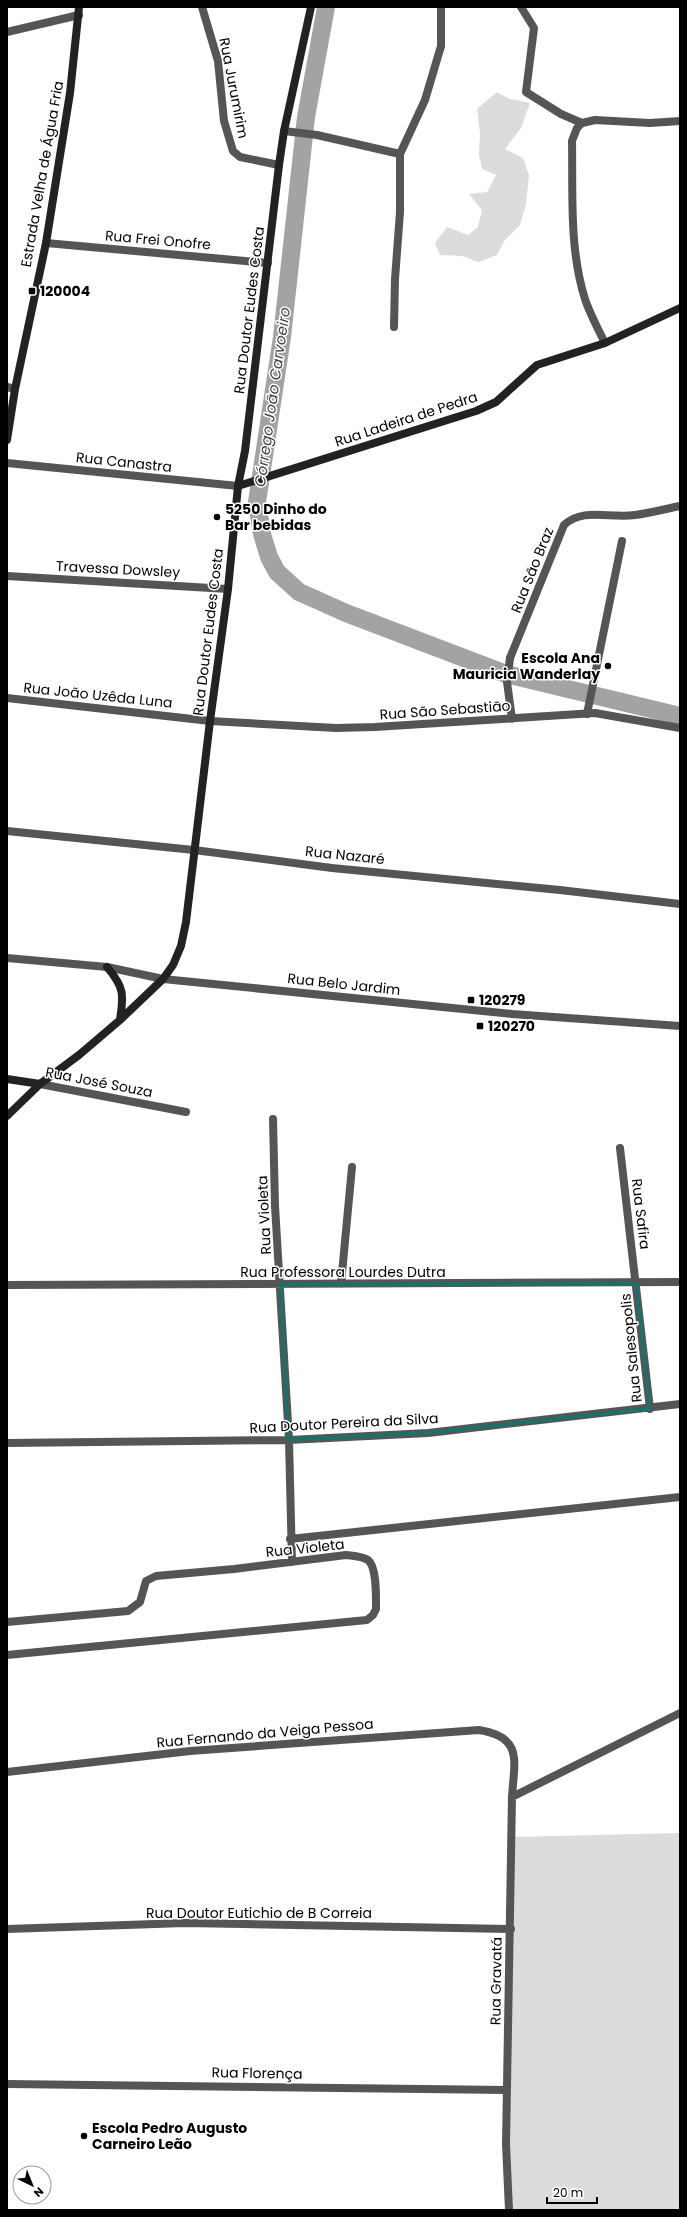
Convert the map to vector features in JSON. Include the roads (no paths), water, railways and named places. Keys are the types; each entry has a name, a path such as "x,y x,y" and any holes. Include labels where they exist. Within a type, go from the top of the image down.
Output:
{"street":[{"name":"Rua Jurumirim","path":"202,7 218,61 224,121 235,154 240,158 279,165"},
{"name":"Rua Doutor Eudes Costa","path":"7,1116 40,1084 79,1055 120,1020 163,979 173,965 181,946 186,922 210,721 228,589 238,486 245,451 279,165 284,132 311,7"},
{"path":"394,327 395,279 400,212 400,154 425,100 441,46 441,7"},
{"path":"520,7 534,28 526,92 561,114 582,124"},
{"path":"7,32 79,11"},
{"name":"Estrada Velha de Água Fria","path":"7,440 11,388 46,243 70,93 79,11"},
{"path":"605,343 585,299 579,275 574,229 572,141 577,128 582,124 595,120 650,123 680,121"},
{"path":"284,132 317,135 400,154"},
{"name":"Rua Frei Onofre","path":"46,243 268,263"},
{"name":"Rua Ladeira de Pedra","path":"238,486 476,411 496,402 537,365 605,343 680,308"},
{"name":"Rua Canastra","path":"7,463 238,486"},
{"name":"Rua São Braz","path":"512,719 507,682 510,658 564,525 576,516 633,516 680,506"},
{"path":"587,714 622,541"},
{"name":"Travessa Dowsley","path":"7,576 228,589"},
{"name":"Rua João Uzêda Luna","path":"7,698 210,721"},
{"name":"Rua São Sebastião","path":"210,721 336,728 587,714 614,715 680,728"},
{"name":"Rua Nazaré","path":"7,831 194,850 332,868 680,904"},
{"name":"Rua Belo Jardim","path":"7,958 107,967 163,979 512,1014 680,1026"},
{"path":"107,967 117,979 124,997 120,1020"},
{"name":"Rua José Souza","path":"7,1079 186,1112"},
{"name":"Rua Violeta","path":"273,1119 275,1206 282,1285 289,1440 290,1539 292,1562"},
{"name":"Rua Safira","path":"620,1148 637,1284"},
{"path":"341,1284 352,1167"},
{"name":"Rua Professora Lourdes Dutra","path":"7,1285 637,1284 680,1282"},
{"name":"Rua Salesopolis","path":"637,1284 650,1409"},
{"name":"Rua Doutor Pereira da Silva","path":"7,1443 289,1440 428,1433 579,1414 650,1409 680,1404"},
{"path":"290,1539 680,1497"},
{"name":"Rua Violeta","path":"7,1622 128,1611 140,1602 146,1581 156,1576 346,1555 360,1556 368,1560 373,1566 376,1609 373,1615 366,1620 7,1655"},
{"path":"512,1798 680,1713"},
{"name":"Rua Fernando da Veiga Pessoa","path":"7,1772 190,1751 479,1730 494,1733 509,1741 515,1753"},
{"name":"Rua Gravatá","path":"509,2210 506,2144 511,1929 512,1798 515,1753"},
{"name":"Rua Doutor Eutichio de B Correia","path":"7,1929 185,1923 511,1929"},
{"name":"Rua Florença","path":"7,2084 507,2090"}],"waterway":[{"name":"Córrego João Carvoeiro","path":"326,7 306,117 282,337 257,502 262,534 269,557 277,572 299,592 346,613 506,674 680,716"}],"place":[{"name":"120004","path":"32,291"},
{"name":"5250 Dinho do Bar bebidas","path":"217,517"},
{"name":"Escola Ana Mauricia Wanderlay","path":"608,666"},
{"name":"120279","path":"471,1000"},
{"name":"120270","path":"480,1026"},
{"name":"Escola Pedro Augusto Carneiro Leão","path":"84,2136"}]}
